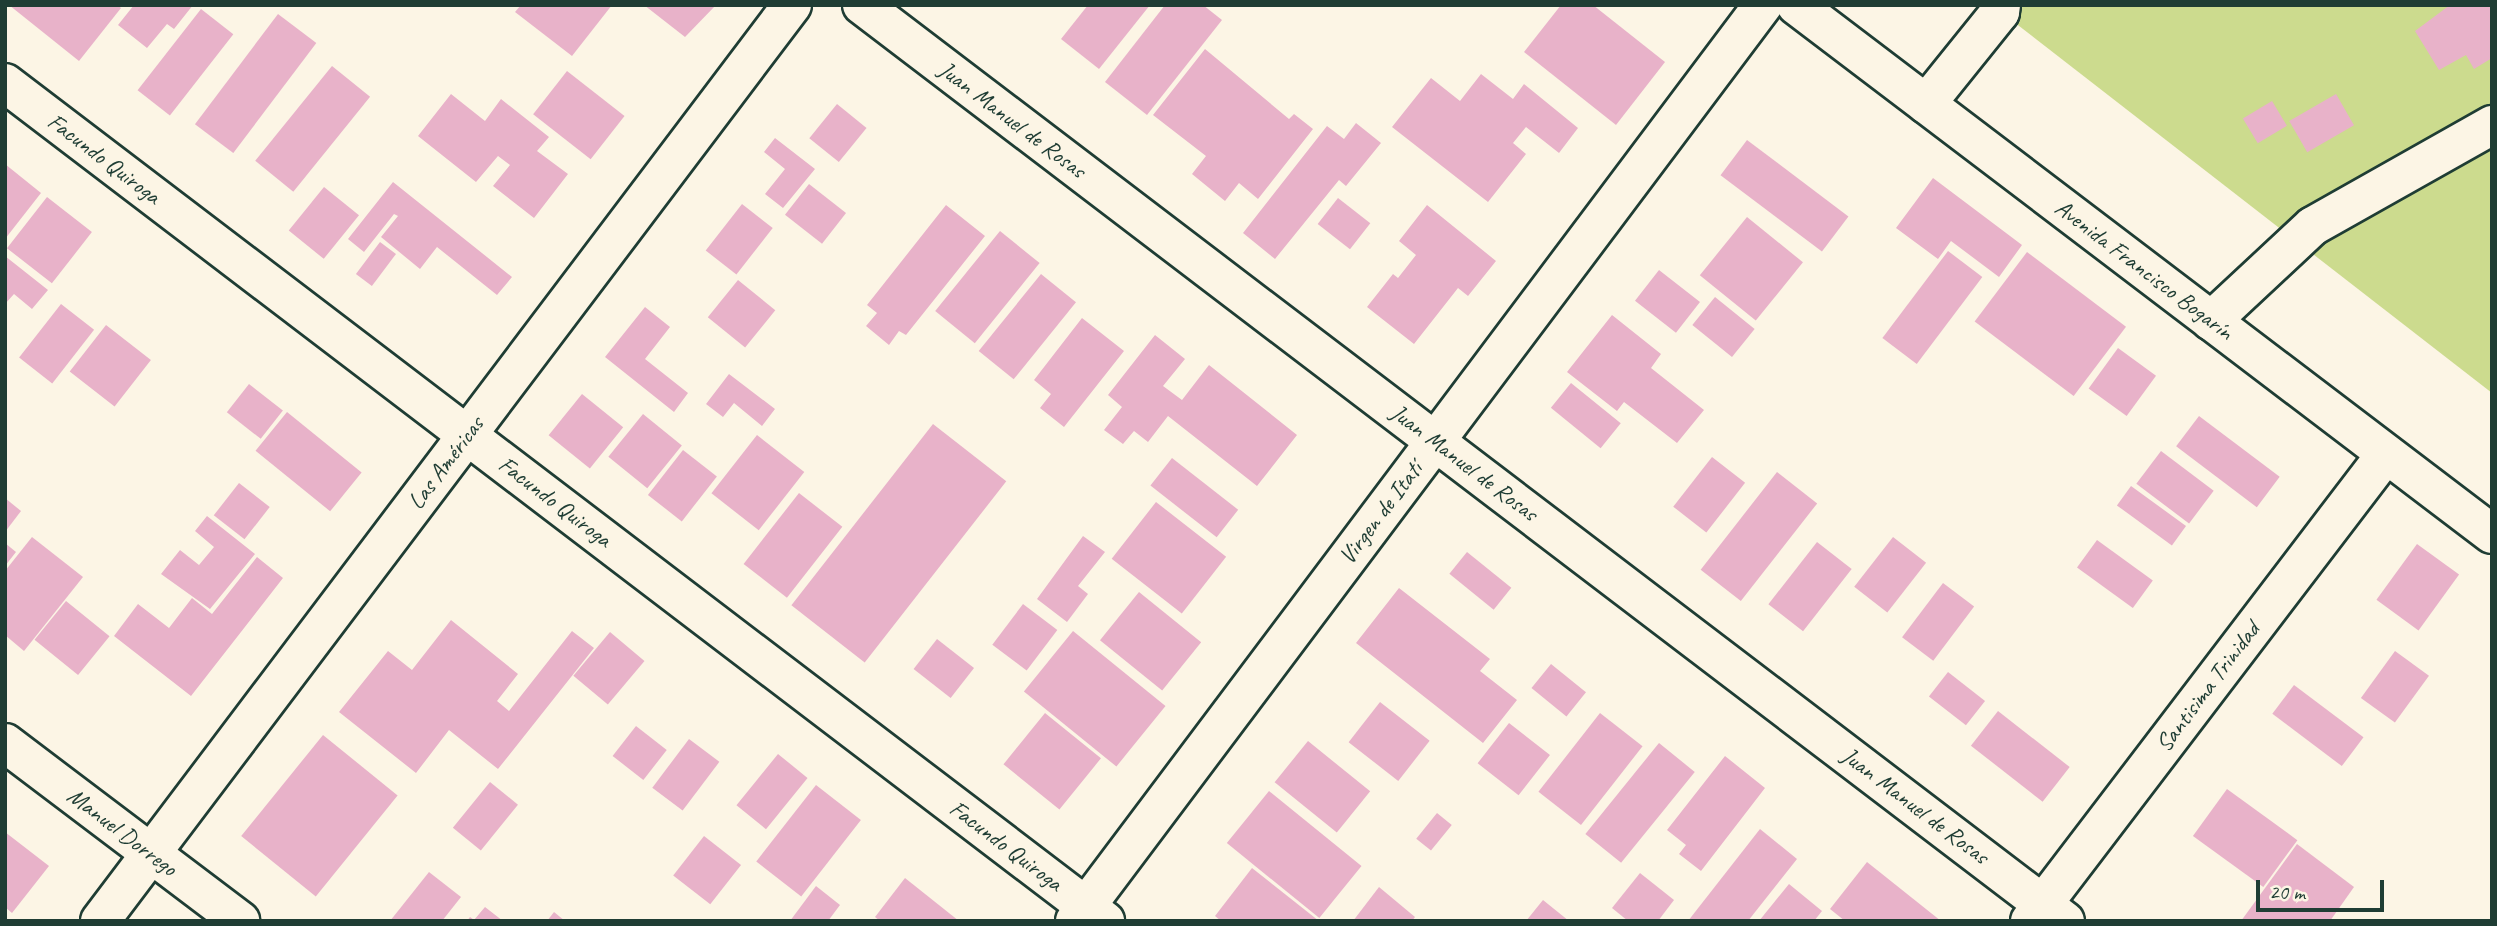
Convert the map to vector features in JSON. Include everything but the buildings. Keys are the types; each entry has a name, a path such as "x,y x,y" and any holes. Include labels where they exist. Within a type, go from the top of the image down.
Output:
{"street":[{"name":"Las Américas","path":"100,921 792,5"},
{"name":"Juan Manuel de Rosas","path":"862,5 1435,441 2046,915"},
{"name":"Virgen de Itatí","path":"1088,916 1435,441 1763,5"},
{"name":"Avenida Francisco Bogarín","path":"1796,5 2492,534"},
{"path":"1926,104 2000,12 2001,5"},
{"name":"Facundo Quiroga","path":"5,83 467,435 1088,916"},
{"path":"2211,321 2314,226 2492,125"},
{"name":"Santisima Trinidad","path":"2046,915 2386,454"},
{"name":"Manuel Dorrego","path":"5,743 240,921"}],"green space":[{"path":"1992,5 2492,5 2492,393"}]}
